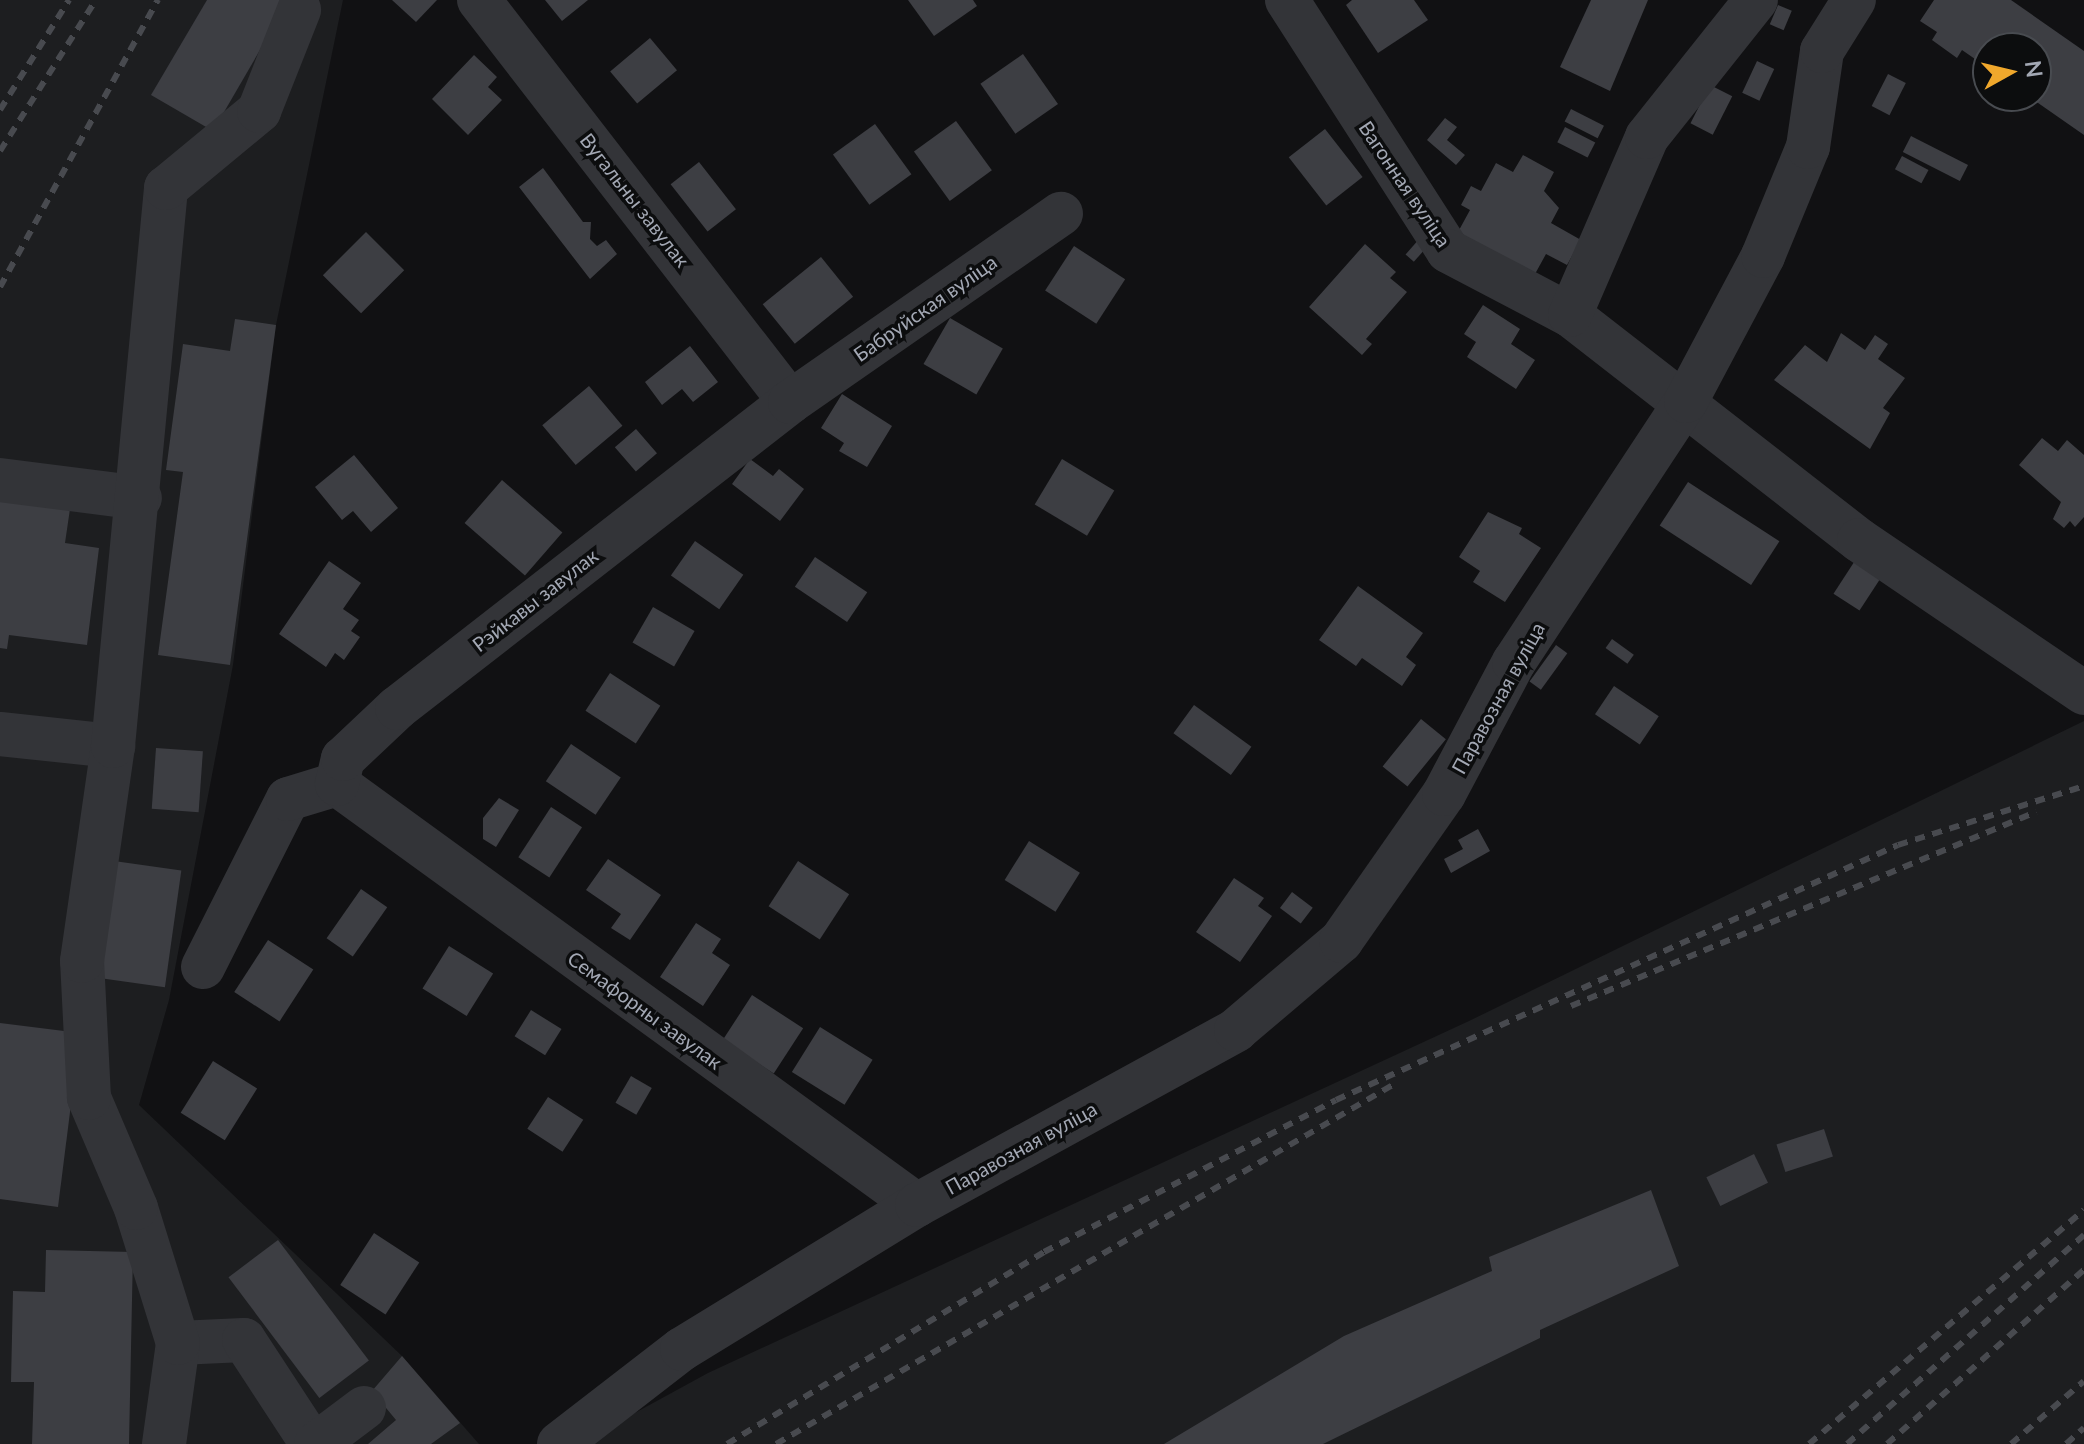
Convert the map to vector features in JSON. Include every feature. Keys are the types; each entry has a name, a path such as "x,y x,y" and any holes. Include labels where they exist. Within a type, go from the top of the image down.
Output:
{"street":[{"name":"Вугальны завулак","path":"479,0 790,402"},
{"name":"Вагонная вуліца","path":"1287,0 1448,251 1570,315 1686,401 1859,540 2084,693"},
{"path":"1570,315 1647,137 1756,0"},
{"name":"Паравозная вуліца","path":"559,1444 682,1349 917,1205 1236,1030 1341,941 1444,794 1514,662 1686,401 1763,256 1808,147 1822,51 1854,0"},
{"path":"164,1444 178,1343 136,1208 89,1098 82,961 113,746 140,498 166,188 259,111 299,10"},
{"name":"Бабруйская вуліца","path":"790,402 1061,214"},
{"name":"Рэйкавы завулак","path":"337,784 343,759 397,708 790,402"},
{"path":"0,480 140,498"},
{"path":"0,734 113,746"},
{"path":"203,967 288,799 337,784"},
{"name":"Семафорны завулак","path":"337,784 373,816 917,1205"},
{"path":"178,1343 244,1340 314,1444 364,1408"}],"shaded area":[{"path":"0,0 343,0 276,325 233,665 169,1000 139,1105 402,1356 479,1444 0,1444"},
{"path":"2084,721 2084,1444 578,1444 708,1373 1469,1021"}],"building":[{"path":"207,0 289,0 213,131 151,95"},
{"path":"392,0 437,0 416,22"},
{"path":"545,0 588,0 562,21"},
{"path":"908,0 973,0 977,6 934,36"},
{"path":"1352,0 1414,0 1428,20 1378,53 1346,5"},
{"path":"1591,0 1648,0 1610,91 1560,67"},
{"path":"1934,0 2011,0 2084,51 2084,135 2051,112 2052,32 1972,32 1972,57 1962,50 1957,58 1932,40 1937,32 1920,21"},
{"path":"1778,5 1792,11 1784,30 1770,24"},
{"path":"650,38 677,70 637,104 610,71"},
{"path":"1023,54 1058,104 1015,134 980,84"},
{"path":"474,55 497,77 488,87 502,100 468,135 432,99"},
{"path":"1757,61 1774,69 1759,101 1742,93"},
{"path":"1888,74 1906,83 1889,115 1872,106"},
{"path":"1710,85 1732,96 1713,135 1690,123"},
{"path":"1571,109 1604,126 1598,138 1565,121"},
{"path":"1445,118 1457,127 1447,140 1465,155 1456,165 1427,140"},
{"path":"956,121 992,170 950,201 914,152"},
{"path":"875,124 911,174 869,205 833,155"},
{"path":"1565,127 1595,142 1588,158 1557,142"},
{"path":"1325,129 1363,177 1326,205 1289,157"},
{"path":"1911,136 1968,165 1960,181 1903,152"},
{"path":"1523,155 1554,172 1544,191 1559,208 1551,223 1581,240 1567,265 1546,254 1535,274 1458,232 1470,210 1461,205 1471,186 1481,191 1496,163 1513,172"},
{"path":"1902,156 1928,170 1921,183 1895,169"},
{"path":"699,162 736,209 708,231 671,184"},
{"path":"543,168 583,222 591,222 590,239 597,246 606,240 617,254 590,279 519,187"},
{"path":"366,232 404,270 361,313 323,275"},
{"path":"1420,238 1428,245 1414,262 1406,255"},
{"path":"1365,244 1396,272 1390,278 1407,292 1366,339 1372,344 1362,355 1309,307"},
{"path":"1074,246 1125,279 1096,324 1045,290"},
{"path":"821,257 853,297 795,344 763,304"},
{"path":"1483,305 1520,329 1511,344 1535,360 1516,389 1467,357 1476,342 1464,334"},
{"path":"950,318 1003,348 976,394 924,364"},
{"path":"235,319 276,325 230,665 158,655 183,472 166,470 183,344 230,351"},
{"path":"1841,333 1865,350 1875,335 1888,344 1878,359 1905,378 1883,408 1890,413 1870,449 1774,380 1805,345 1827,362"},
{"path":"690,346 718,382 693,402 682,389 662,405 645,382"},
{"path":"589,386 622,426 576,465 542,425"},
{"path":"842,394 892,426 867,467 839,451 844,443 821,428"},
{"path":"636,429 657,453 636,472 615,447"},
{"path":"2042,438 2058,451 2067,440 2084,455 2084,517 2075,527 2070,521 2064,528 2053,519 2061,502 2019,465"},
{"path":"354,455 398,508 371,532 353,511 342,520 315,487"},
{"path":"750,459 773,476 779,469 804,489 780,521 732,484"},
{"path":"1062,459 1114,490 1087,536 1035,504"},
{"path":"502,480 562,532 525,576 465,523"},
{"path":"1688,482 1779,541 1751,585 1660,526"},
{"path":"0,492 71,502 65,543 99,548 87,645 9,635 7,649 0,648"},
{"path":"1488,512 1522,528 1519,534 1541,548 1505,602 1473,582 1480,571 1459,557"},
{"path":"695,541 743,575 719,609 671,575"},
{"path":"1858,556 1884,573 1859,611 1833,594"},
{"path":"815,557 867,592 847,622 795,587"},
{"path":"329,561 361,583 343,609 359,620 351,631 360,637 344,660 335,653 326,667 279,634"},
{"path":"1358,586 1423,633 1406,657 1416,665 1402,686 1362,658 1356,666 1319,640"},
{"path":"653,607 695,631 674,667 632,643"},
{"path":"1612,639 1634,655 1627,664 1606,648"},
{"path":"1556,645 1567,653 1541,690 1530,681"},
{"path":"610,673 660,706 636,743 585,711"},
{"path":"1614,686 1659,716 1640,744 1595,714"},
{"path":"1194,705 1251,747 1231,775 1173,733"},
{"path":"1421,719 1446,739 1407,787 1383,766"},
{"path":"571,744 621,778 596,815 546,781"},
{"path":"156,748 203,751 199,812 152,809"},
{"path":"499,798 519,810 496,847 483,839 483,818"},
{"path":"551,807 582,827 549,877 518,857"},
{"path":"1478,829 1490,851 1451,873 1444,859 1463,849 1458,840"},
{"path":"1029,841 1080,873 1056,912 1005,880"},
{"path":"608,859 661,895 630,940 611,928 621,914 586,890"},
{"path":"114,861 181,870 165,987 98,978"},
{"path":"798,861 849,894 820,940 769,906"},
{"path":"1234,878 1264,898 1258,906 1272,916 1240,962 1196,932"},
{"path":"361,889 387,907 353,957 327,938"},
{"path":"1292,892 1313,908 1301,924 1280,908"},
{"path":"696,923 721,939 712,953 730,965 703,1006 660,977"},
{"path":"268,940 313,969 280,1021 234,992"},
{"path":"449,946 493,974 467,1016 423,988"},
{"path":"752,995 803,1028 774,1074 723,1040"},
{"path":"531,1010 562,1029 545,1055 515,1036"},
{"path":"0,1023 80,1033 58,1207 0,1199"},
{"path":"820,1027 873,1060 844,1105 792,1072"},
{"path":"213,1061 257,1089 225,1140 181,1113"},
{"path":"631,1076 652,1088 636,1115 616,1103"},
{"path":"548,1097 583,1120 563,1152 527,1129"},
{"path":"1824,1129 1833,1157 1785,1172 1776,1144"},
{"path":"1754,1154 1768,1183 1720,1206 1706,1177"},
{"path":"1651,1190 1679,1266 1540,1330 1540,1338 1323,1444 1164,1444 1344,1336 1492,1271 1489,1257"},
{"path":"374,1233 419,1262 386,1314 340,1285"},
{"path":"278,1240 369,1361 319,1398 228,1277"},
{"path":"46,1250 133,1252 129,1444 32,1444 34,1382 11,1382 13,1291 45,1292"},
{"path":"402,1356 460,1423 431,1444 368,1444 396,1420 372,1391"}],"railway":[{"path":"0,110 69,0"},
{"path":"0,151 96,0"},
{"path":"0,287 158,0"},
{"path":"727,1444 1044,1252 1336,1100 1898,845 2084,786"},
{"path":"1571,1006 2036,812"},
{"path":"776,1444 1396,1083"},
{"path":"1809,1444 2084,1210"},
{"path":"1847,1444 2084,1235"},
{"path":"1887,1444 2084,1270"},
{"path":"2011,1444 2084,1381"},
{"path":"2066,1444 2084,1428"}]}
